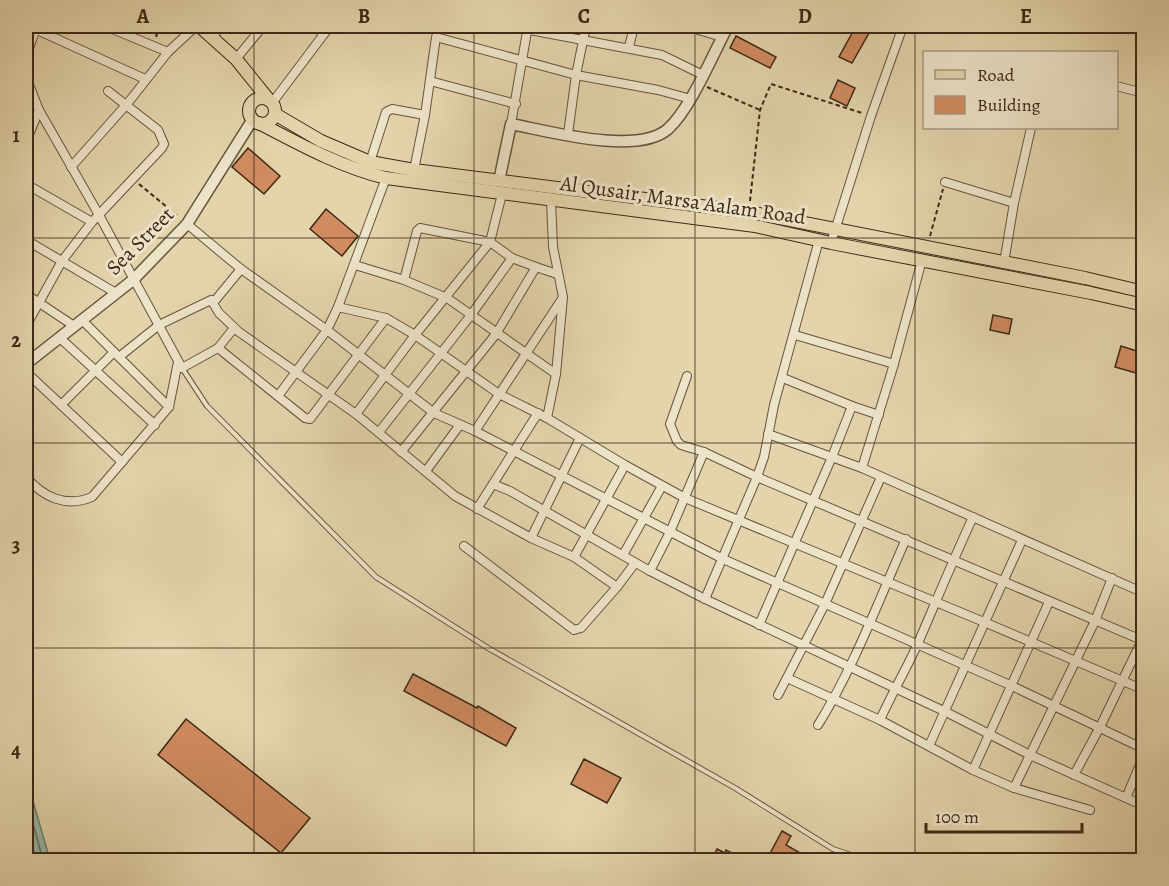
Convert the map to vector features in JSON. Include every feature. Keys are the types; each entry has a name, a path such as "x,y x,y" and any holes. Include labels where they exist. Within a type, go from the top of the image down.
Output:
{"main road":[{"name":"Al Qusair, Marsa Aalam Road","path":"198,26 236,59 272,105 321,141 370,162 414,170 749,213 1143,292"},
{"path":"261,98 272,105 267,123 256,121 250,112 251,105 261,98"},
{"name":"Al Qusair, Marsa Aalam Road","path":"256,121 336,162 386,178 755,226 1091,293 1143,306"}],"street":[{"path":"105,26 168,52"},
{"path":"71,167 127,104 168,52 198,26"},
{"path":"213,38 219,26"},
{"path":"236,59 263,26"},
{"path":"313,26 324,34"},
{"path":"272,105 330,26"},
{"path":"508,26 663,55 701,79"},
{"path":"568,134 576,75 586,26"},
{"path":"629,47 634,26"},
{"path":"685,26 722,37"},
{"path":"511,124 608,141 648,139 667,130 691,99 728,26"},
{"path":"705,599 757,477 795,335 825,241 834,229 903,26"},
{"path":"26,56 36,27 145,79"},
{"path":"499,181 516,104 528,28"},
{"path":"414,170 425,115 436,37 576,75 658,90 691,99"},
{"path":"26,77 39,110 71,167 95,218 133,279 180,365 169,407 92,497 73,502 47,496 26,477"},
{"path":"430,81 516,104"},
{"path":"1118,87 1143,93"},
{"path":"26,326 62,261 95,218 164,144 158,130 108,91"},
{"path":"370,162 386,112 392,109 425,115"},
{"path":"26,142 39,110"},
{"name":"Sea Street","path":"26,364 133,279 187,224 256,121"},
{"path":"1004,263 1014,203 1031,129"},
{"path":"278,396 327,330 355,265 386,178"},
{"path":"945,182 1014,203"},
{"path":"26,184 95,218"},
{"path":"356,414 415,335 490,242 502,194"},
{"path":"547,418 556,374 563,297 553,247 551,201"},
{"path":"187,224 241,269 327,330 434,413 459,426 475,431 723,559 918,643 1143,749"},
{"path":"404,280 417,231 420,228 490,242 512,258 557,274"},
{"path":"26,240 116,293"},
{"path":"379,432 471,315 512,258"},
{"path":"862,468 894,364 922,260"},
{"path":"355,265 404,280 447,298 556,374"},
{"path":"401,452 496,334 536,267"},
{"path":"213,303 241,269"},
{"path":"26,294 78,323 116,354 169,407"},
{"path":"475,431 563,297"},
{"path":"61,405 95,371 116,354 159,325 211,300 219,313 234,328 356,414 455,496 531,538 574,557 617,587"},
{"path":"338,307 386,318 415,335 499,394 547,418 685,498 1143,690"},
{"path":"218,348 305,418 310,419 386,318"},
{"path":"180,365 218,348 234,328"},
{"path":"795,335 894,364"},
{"path":"60,338 155,425"},
{"path":"26,372 122,462"},
{"path":"687,376 670,424 681,445 704,452 757,477 1143,640 1074,775"},
{"path":"783,378 879,415"},
{"path":"759,625 852,406"},
{"path":"477,509 538,413"},
{"path":"426,471 459,426"},
{"path":"768,434 862,468 1143,593"},
{"path":"531,538 580,438"},
{"path":"650,572 670,532 704,452"},
{"path":"574,557 625,465"},
{"path":"778,695 825,604 881,477"},
{"path":"493,484 545,511 650,572 946,712 1030,755 1143,806"},
{"path":"623,555 662,486"},
{"path":"880,720 918,643 973,517"},
{"path":"818,725 835,699 906,539"},
{"path":"929,746 1022,540"},
{"path":"464,546 572,630 581,628 635,563"},
{"path":"1014,788 1095,621 1112,578"},
{"path":"973,770 1049,602"},
{"path":"787,678 880,720 973,770 1014,788 1090,810"},
{"path":"1126,798 1143,755"}],"lane":[{"path":"180,365 207,406 376,577 489,648 735,788 833,849 873,859 900,858 922,861"}],"path":[{"path":"153,46 159,26"},
{"path":"701,79 760,110"},
{"path":"749,213 760,110 771,84 871,116"},
{"path":"132,178 187,224"},
{"path":"927,247 945,182"}],"water":[{"path":"26,783 31,794 50,860 26,860"}],"building":[{"path":"856,26 873,26 852,63 839,57"},
{"path":"736,36 776,57 770,68 730,48"},
{"path":"838,80 855,88 847,106 830,98"},
{"path":"248,148 280,176 264,194 232,167"},
{"path":"326,209 358,236 342,256 310,229"},
{"path":"993,315 1012,319 1009,334 990,330"},
{"path":"1121,346 1143,353 1143,375 1115,367"},
{"path":"413,674 477,708 478,706 516,728 506,746 404,691"},
{"path":"186,719 310,818 281,853 158,755"},
{"path":"584,759 621,778 607,803 571,784"},
{"path":"782,831 791,836 786,845 802,854 798,861 766,861"},
{"path":"717,849 725,853 726,850 748,861 711,861"}]}
